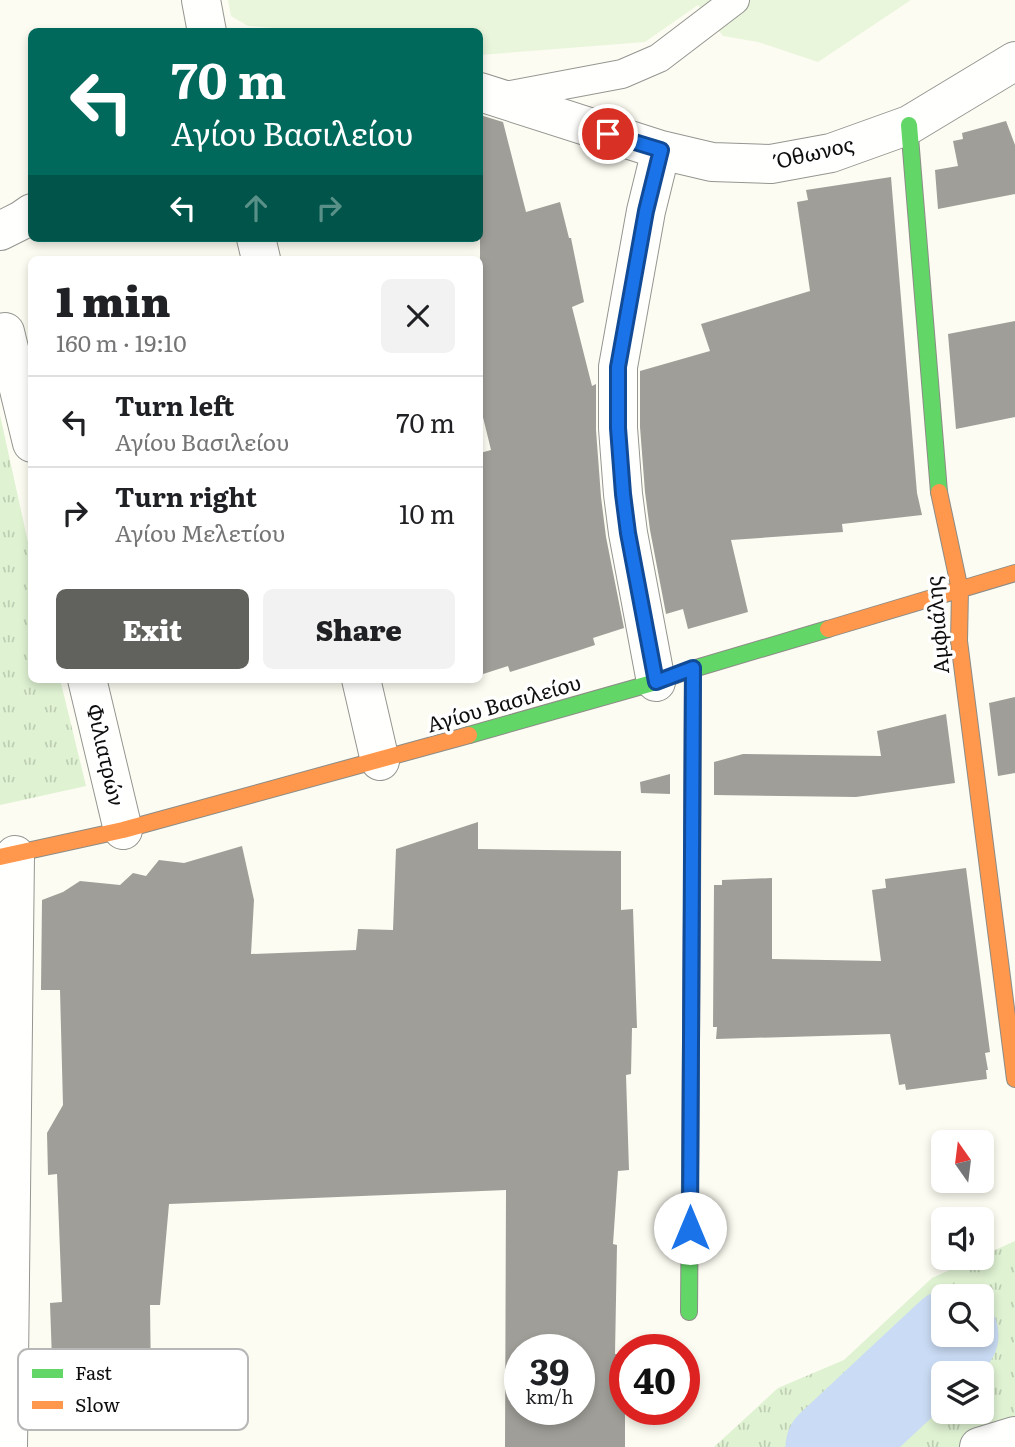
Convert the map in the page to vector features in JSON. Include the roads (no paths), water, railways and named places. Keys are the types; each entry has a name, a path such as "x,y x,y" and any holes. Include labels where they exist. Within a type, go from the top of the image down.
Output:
{"street":[{"path":"201,0 206,28"},
{"name":"Όθωνος","path":"488,95 661,150 712,162 771,164 831,153 909,125 1015,61"},
{"name":"Αμφιάλης","path":"909,125 939,491 960,590 958,641 1015,1079"},
{"path":"656,682 623,494 618,428 618,367 646,211 661,150"},
{"path":"0,231 28,216"},
{"path":"5,332 28,427"},
{"name":"Αγίου Βασιλείου","path":"8,856 122,830 380,761 656,682 693,668 1015,573"},
{"path":"690,1312 693,668"},
{"name":"Φιλιατρών","path":"88,683 122,830"},
{"path":"362,683 380,761"},
{"path":"8,856 8,1447"},
{"path":"979,1447 1015,1436"}],"lane":[{"path":"488,95 622,74 659,58 735,0"}],"waterway":[{"path":"832,1447 939,1347"}]}
